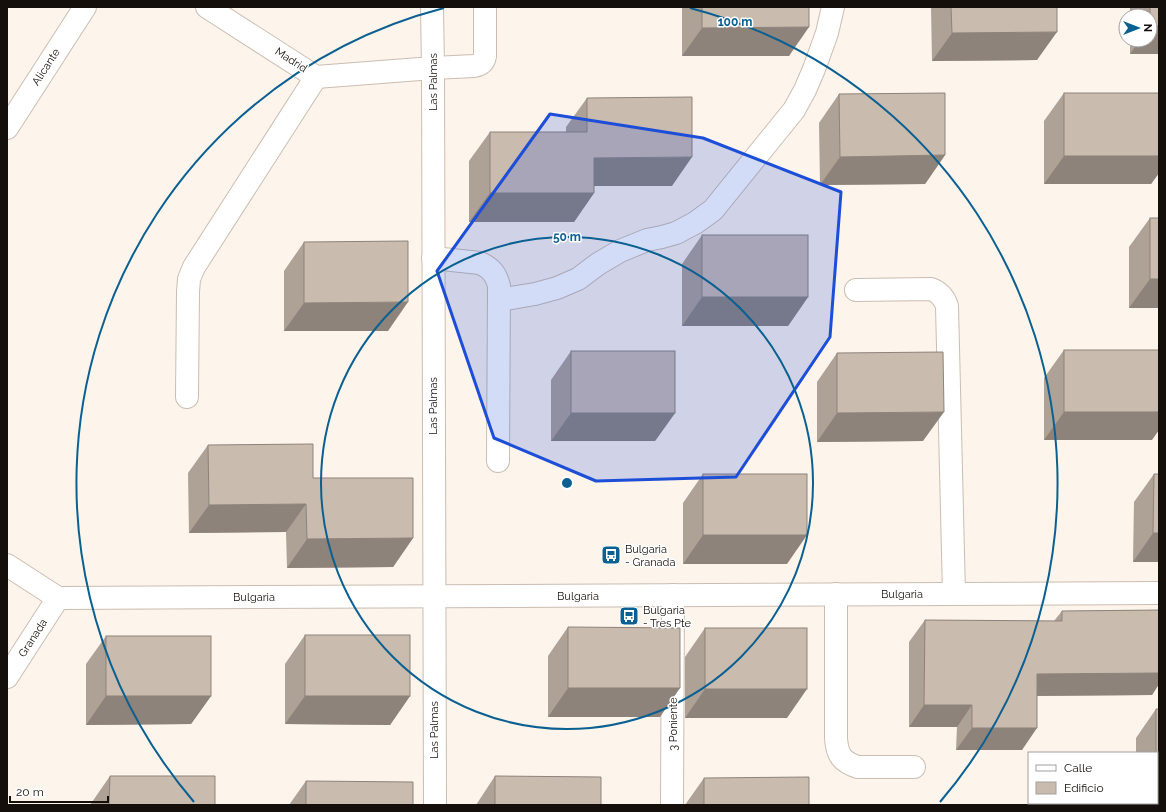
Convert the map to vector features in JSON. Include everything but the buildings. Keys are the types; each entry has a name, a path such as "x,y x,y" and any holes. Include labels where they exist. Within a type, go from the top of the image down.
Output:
{"street":[{"name":"Alicante","path":"7,128 85,7"},
{"name":"Madrid","path":"207,7 316,77 479,65 485,60 485,7"},
{"name":"Las Palmas","path":"432,7 435,805"},
{"path":"499,300 535,294 557,288 578,279 598,264 620,251 647,240 662,238 676,233 695,223 712,210 727,194 794,110 814,69 827,33 833,7"},
{"path":"187,397 189,279 194,267 316,77"},
{"path":"434,258 480,263 493,271 497,278 499,286 498,462"},
{"path":"856,290 930,289 942,295 947,306 954,594"},
{"path":"7,565 58,598"},
{"name":"Bulgaria","path":"58,598 1159,593"},
{"path":"836,594 837,749 842,759 858,768 914,768"},
{"name":"3 Poniente","path":"672,805 673,595"},
{"name":"Granada","path":"7,677 58,598"}],"highlighted area":[{"path":"550,114 703,138 841,192 830,337 736,477 596,481 494,438 437,271"}],"place":[{"name":"Bulgaria - Granada","path":"611,555"},
{"name":"Bulgaria - Tres Pte","path":"629,616"}]}
